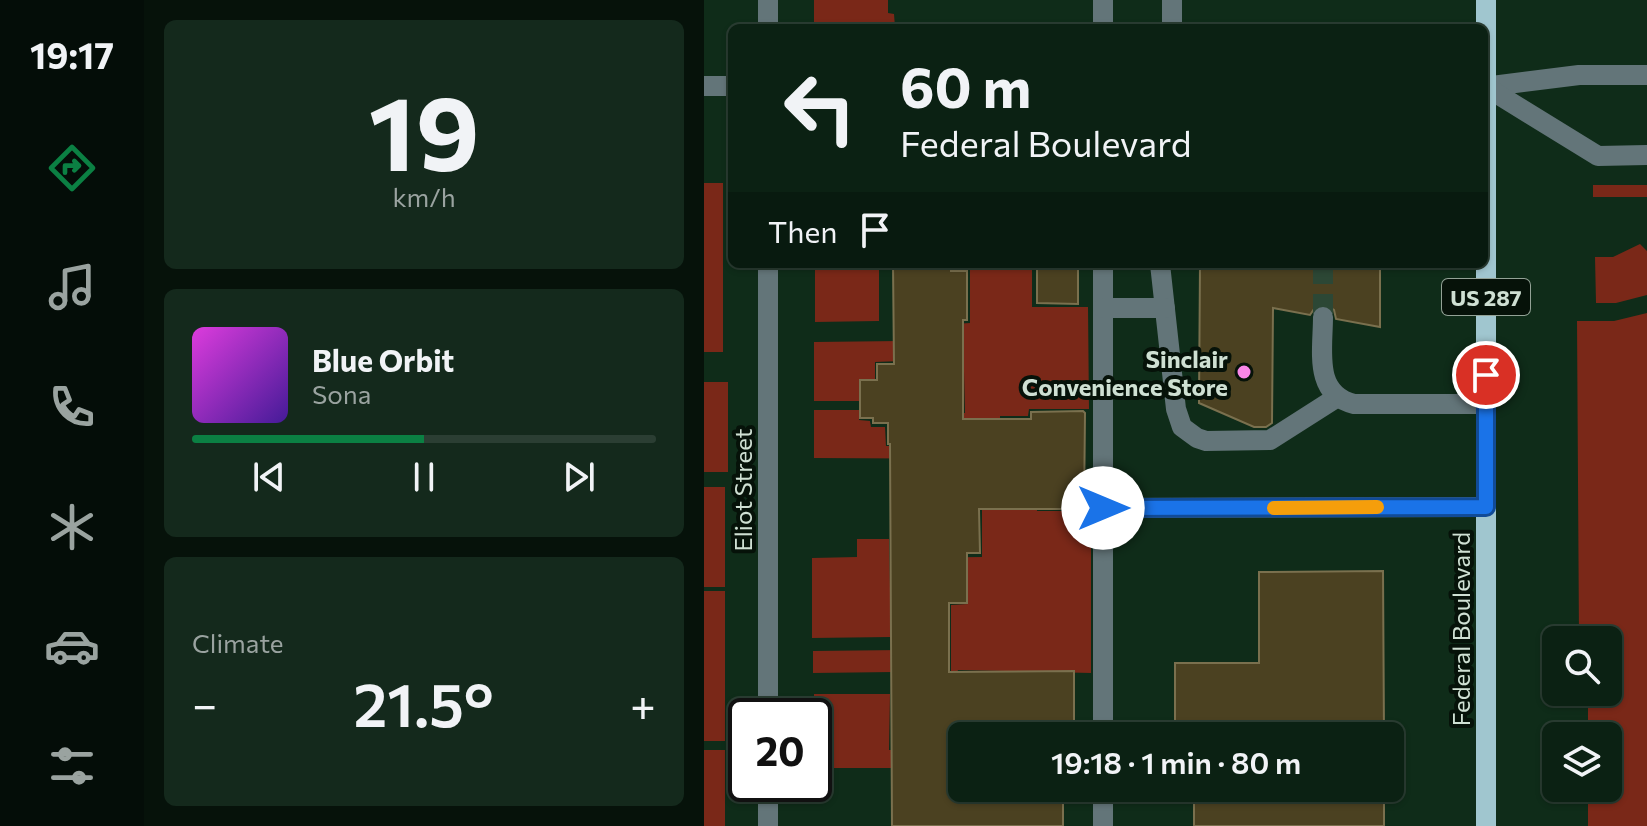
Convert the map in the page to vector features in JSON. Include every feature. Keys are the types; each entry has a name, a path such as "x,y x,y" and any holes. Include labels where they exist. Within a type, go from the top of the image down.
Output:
{"main road":[{"name":"Federal Boulevard","path":"1486,0 1486,24"},
{"name":"Federal Boulevard","path":"1486,268 1486,826"}],"street":[{"path":"768,0 768,24"},
{"path":"1103,0 1103,24"},
{"path":"1172,0 1172,24"},
{"path":"1488,87 1579,75 1647,75"},
{"path":"704,86 728,86"},
{"path":"1488,89 1598,156 1647,155"},
{"name":"Eliot Street","path":"768,268 768,698"},
{"path":"1103,268 1103,722"},
{"path":"1160,268 1176,409 1188,434 1206,441 1270,440 1336,398"},
{"path":"1103,308 1165,308"},
{"path":"1323,317 1323,373 1336,398 1354,404 1486,404"},
{"path":"1103,508 1486,507"},
{"path":"768,802 768,826"},
{"path":"1103,802 1103,826"}],"shaded area":[{"path":"814,0 888,0 888,13 894,14 895,24 814,24"},
{"path":"704,183 723,183 723,352 704,352"},
{"path":"1593,185 1647,185 1647,197 1593,197"},
{"path":"1640,244 1647,251 1647,295 1616,303 1596,303 1595,257 1613,257"},
{"path":"815,268 879,268 879,321 815,322"},
{"path":"970,268 1032,268 1032,307 1088,307 1089,409 1029,409 1028,416 1000,416 1000,440 961,440 961,413 965,413 964,372 955,372 954,324 970,323"},
{"path":"1647,313 1647,826 1588,826 1588,802 1622,802 1622,722 1588,722 1588,706 1622,706 1622,626 1579,626 1577,321 1614,321"},
{"path":"900,341 901,361 875,362 875,379 859,379 859,401 814,401 814,342"},
{"path":"704,382 728,382 728,472 704,472"},
{"path":"814,410 859,410 859,420 870,421 871,427 885,427 886,446 955,446 1002,459 814,458"},
{"path":"1036,458 1037,511 1091,511 1091,673 958,670 951,673 951,605 968,604 968,580 953,579 892,558 982,557 982,489"},
{"path":"704,487 725,487 725,587 704,587"},
{"path":"857,539 889,539 891,637 812,638 812,558 857,557"},
{"path":"704,591 725,591 725,741 704,741"},
{"path":"901,650 894,672 813,673 813,651"},
{"path":"814,694 890,694 889,750 897,750 897,768 832,768 832,698 814,698"},
{"path":"704,750 725,750 725,826 704,826"}],"building":[{"path":"893,268 967,271 967,320 963,320 963,419 1031,419 1031,412 1085,413 1084,509 979,509 980,553 967,553 967,603 949,603 949,672 1074,671 1074,722 948,722 948,802 1063,802 1063,826 892,826 890,444 888,423 873,423 873,418 860,418 860,380 877,380 877,364 894,364"},
{"path":"1037,268 1078,268 1078,304 1037,303"},
{"path":"1200,268 1380,268 1380,327 1336,319 1334,310 1324,304 1316,306 1310,315 1273,308 1272,423 1266,427 1254,427 1199,403"},
{"path":"1383,571 1384,722 1175,722 1175,663 1259,663 1259,572"},
{"path":"1194,802 1384,802 1384,826 1194,826"}],"tunnel":[{"path":"1323,268 1323,317"}],"slow traffic":[{"path":"1274,508 1377,507"}],"place":[{"name":"Sinclair Convenience Store","path":"1244,372"}],"route":[{"path":"1103,508 1486,507 1486,375"}]}
